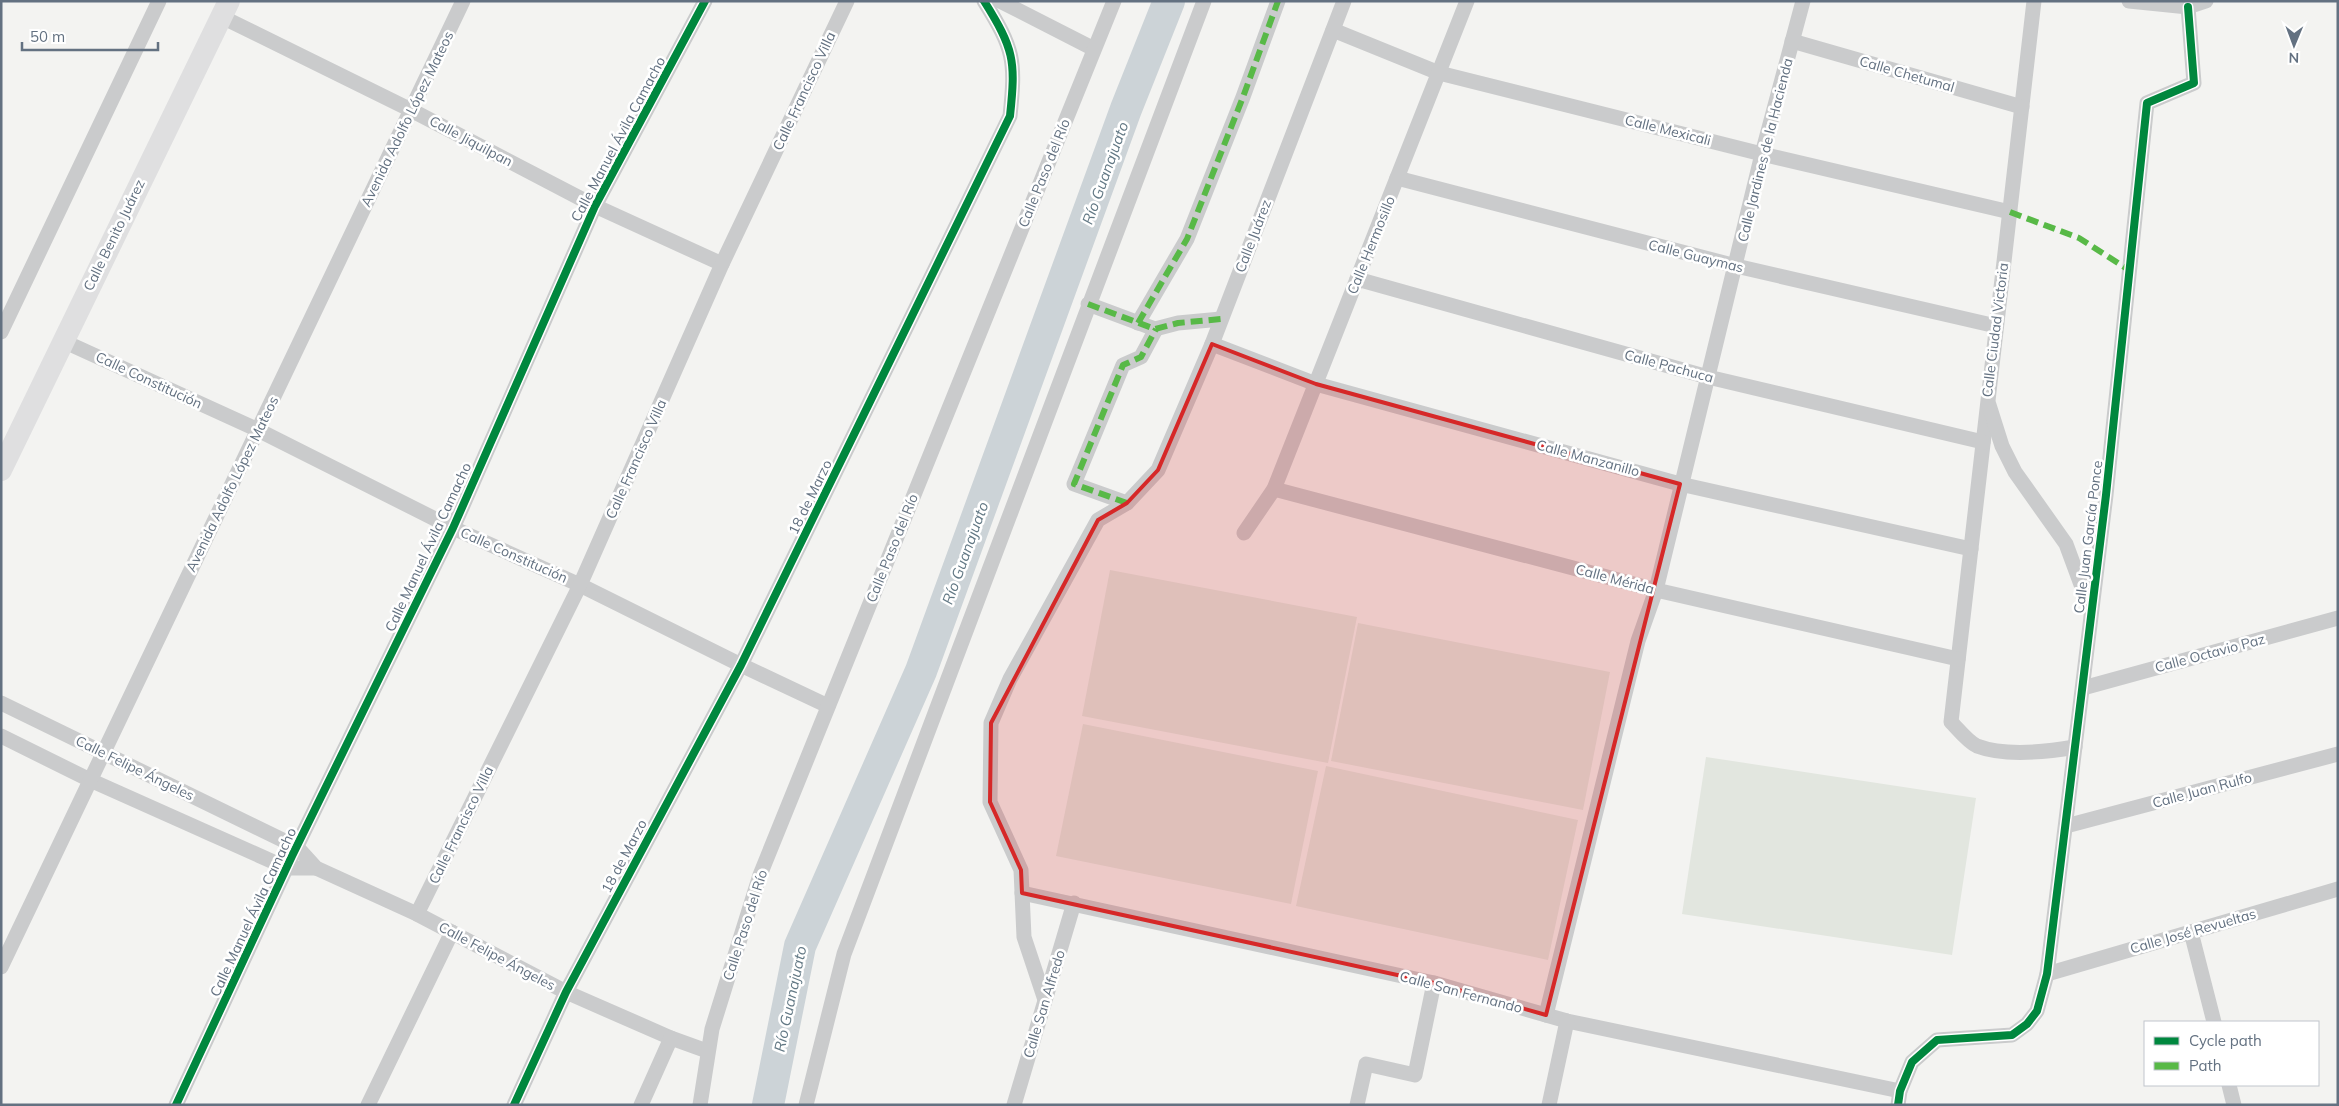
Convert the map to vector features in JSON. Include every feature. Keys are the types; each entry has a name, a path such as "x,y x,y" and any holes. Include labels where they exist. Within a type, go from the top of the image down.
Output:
{"street":[{"path":"1,332 159,1"},
{"name":"Avenida Adolfo López Mateos","path":"1,967 463,1"},
{"name":"Calle Manuel Ávila Camacho","path":"176,1105 297,847 453,528 595,206 705,1"},
{"name":"Calle Francisco Villa","path":"417,914 580,585 722,264 847,1"},
{"name":"18 de Marzo","path":"514,1105 566,992 741,665 1010,116 1014,75 1010,47 984,1"},
{"path":"1000,1 1094,49"},
{"name":"Calle Paso del Río","path":"700,1105 707,1050 712,1029 760,875 1114,1"},
{"path":"806,1105 844,954 1204,1"},
{"path":"1138,322 1187,239 1243,97 1278,1"},
{"name":"Calle Juárez","path":"1127,503 1158,470 1212,344 1344,1"},
{"name":"Calle Hermosillo","path":"1244,534 1274,490 1467,1"},
{"name":"Calle Jardines de la Hacienda","path":"1546,1014 1638,641 1656,590 1680,484 1736,266 1762,154 1803,1"},
{"name":"Calle Ciudad Victoria","path":"2034,1 1951,722 1976,745 1994,750 2045,753 2075,747"},
{"path":"2129,1 2188,7 2206,1"},
{"name":"Calle Juan García Ponce","path":"1899,1098 1912,1062 1937,1040 2012,1034 2027,1024 2037,1011 2048,974 2092,613 2147,102 2194,83 2188,7"},
{"name":"Calle Jiquilpan","path":"225,9 411,110 595,206 722,264"},
{"name":"Calle Benito Juárez","path":"1,470 225,9"},
{"name":"Calle Mexicali","path":"1333,30 1439,73 1762,154 2010,212"},
{"name":"Calle Chetumal","path":"1792,42 2022,107"},
{"name":"Calle Guaymas","path":"1397,178 1736,266 1996,326"},
{"name":"Calle Pachuca","path":"1357,279 1708,377 1983,442"},
{"path":"1088,304 1156,330 1178,323 1221,319"},
{"path":"1127,503 1074,484 1122,365 1141,357 1156,330"},
{"name":"Calle Constitución","path":"63,341 258,430 453,528 580,585 828,706"},
{"name":"Calle Manzanillo","path":"1212,344 1316,384 1680,484 1971,549"},
{"path":"1987,397 2002,446 2015,472 2066,544 2092,613"},
{"name":"Calle Mérida","path":"1274,490 1656,590 1958,659"},
{"path":"1045,1000 1024,937 1021,870 990,802 990,723 1010,679 1098,520 1127,503"},
{"name":"Calle Octavio Paz","path":"2083,688 2338,618"},
{"name":"Calle Felipe Ángeles","path":"1,703 297,847 316,868 417,914 566,992 671,1038 707,1050"},
{"name":"Calle Felipe Ángeles","path":"1,736 90,780 287,868 316,868"},
{"name":"Calle Juan Rulfo","path":"2066,826 2338,754"},
{"name":"Calle José Revueltas","path":"2048,974 2338,888"},
{"name":"Calle San Fernando","path":"1022,893 1434,983 1567,1021 1899,1098"},
{"name":"Calle San Alfredo","path":"1014,1105 1074,903"},
{"path":"368,1105 452,932"},
{"path":"2191,932 2214,1021"},
{"path":"1357,1105 1366,1064 1415,1075 1434,983"},
{"path":"1549,1105 1567,1021"},
{"path":"641,1105 671,1038"},
{"path":"2229,1086 2234,1105"}],"highlighted area":[{"path":"1212,344 1316,384 1680,484 1546,1015 1434,983 1022,893 1021,870 990,802 991,723 1098,520 1127,503 1158,470"}],"shaded area":[{"path":"1110,570 1357,617 1328,763 1082,716"},
{"path":"1358,623 1610,672 1583,810 1331,761"},
{"path":"1083,724 1318,771 1291,904 1056,856"},
{"path":"1706,757 1976,798 1952,955 1682,914"},
{"path":"1326,766 1578,820 1548,960 1296,906"}],"waterway":[{"name":"Río Guanajuato","path":"768,1105 800,946 921,671 1126,109 1169,1"}],"marked path":[{"path":"1138,323 1187,239 1243,97 1278,1"},
{"path":"2010,212 2079,238 2129,270"},
{"path":"1088,304 1155,329 1178,323 1221,319"},
{"path":"1127,503 1074,484 1123,365 1141,357 1156,329"}],"cycle path":[{"path":"176,1105 292,856 453,528 595,206 705,1"},
{"path":"514,1105 566,992 741,665 1010,116 1013,81 1010,56 1002,31 984,1"},
{"path":"1898,1105 1900,1091 1912,1062 1937,1040 2012,1035 2027,1024 2037,1011 2047,974 2106,495 2147,103 2194,83 2188,7"}]}
